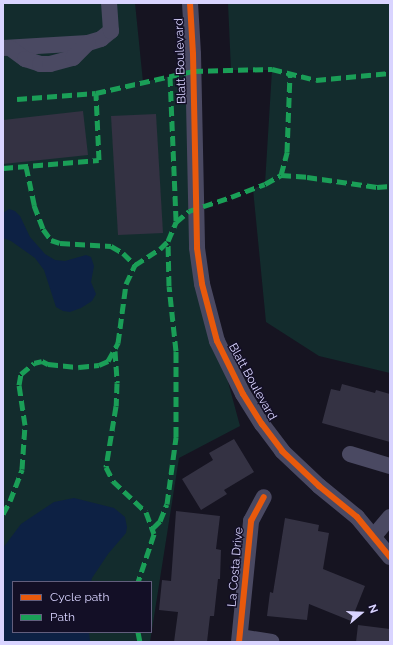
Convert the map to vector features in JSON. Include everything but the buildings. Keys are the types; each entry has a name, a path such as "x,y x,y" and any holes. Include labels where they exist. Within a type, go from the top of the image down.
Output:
{"street":[{"path":"7,48 88,43 101,39 111,31 109,3"},
{"name":"Blatt Boulevard","path":"190,3 193,54 197,248 202,284 217,341 243,394 262,424 282,451 318,486 357,517 390,557"},
{"path":"350,454 390,466"},
{"name":"La Costa Drive","path":"240,640 251,521 264,497"},
{"path":"374,536 390,517"},
{"path":"374,536 390,530"},
{"path":"240,640 272,642"}],"green space":[{"path":"3,3 135,3 143,82 193,71 197,248 217,341 240,426 179,458 152,629 152,581 12,581 12,633 151,633 150,642 3,642"},
{"path":"228,3 390,3 390,373 319,356 266,322 253,189 265,184 272,70 231,70"}],"water":[{"path":"9,209 15,211 20,216 30,237 45,254 55,260 65,261 86,255 91,257 94,266 91,282 96,294 92,301 81,308 70,312 63,311 56,307 44,270 35,258 11,241 3,238 3,213"},
{"path":"74,498 114,508 125,517 127,527 126,533 108,554 91,581 12,581 12,633 89,633 90,642 3,642 3,548 21,524 54,502"}],"marked path":[{"path":"17,99 96,93 193,71 272,69 316,80 390,73"},
{"path":"3,514 10,501 22,469 25,425 19,385 21,374 34,363 42,361 48,364 79,367 99,365 108,361 118,343 126,284 135,265 160,249 168,241 176,222 189,211 265,184 281,175 287,152 290,75"},
{"path":"170,76 176,222"},
{"path":"3,168 99,160 96,93"},
{"path":"26,166 34,205 43,229 51,240 60,243 111,246 123,253 135,265"},
{"path":"281,175 307,177 377,187 390,186"},
{"path":"153,528 160,521 167,504 176,437 176,351 169,286 168,241"},
{"path":"115,351 117,383 116,406 106,467 113,481 146,512 154,534 138,581"},
{"path":"138,633 140,642"}],"cycle path":[{"path":"190,3 193,54 197,248 202,284 217,341 243,394 262,424 282,451 319,486 357,517 390,557"},
{"path":"239,642 251,521 264,497"}]}
